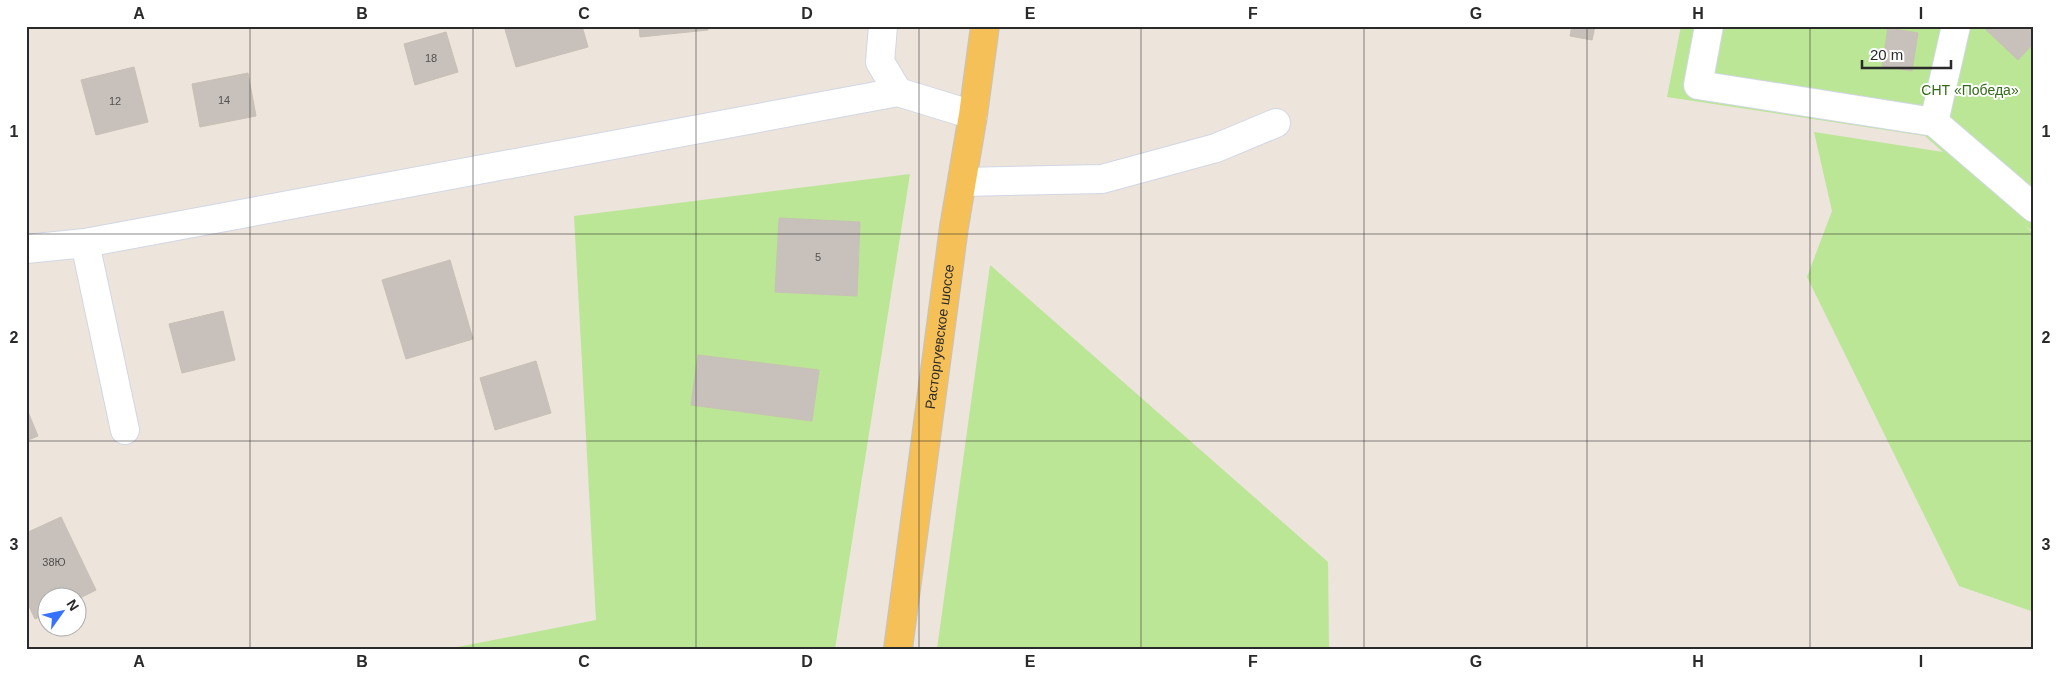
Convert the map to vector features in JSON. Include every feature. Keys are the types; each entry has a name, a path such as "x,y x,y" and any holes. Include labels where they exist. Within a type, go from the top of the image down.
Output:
{"main road":[{"name":"Расторгуевское шоссе","path":"898,649 954,226 973,115 985,26"}],"street":[{"path":"883,26 880,62 898,92"},
{"path":"1708,26 1698,85 1934,122 2034,208"},
{"path":"1934,122 1956,26"},
{"path":"26,249 85,243 898,92 973,115"},
{"path":"962,182 1102,179 1216,148 1276,123"},
{"path":"85,243 125,430"}],"green space":[{"name":"СНТ «Победа»","path":"1681,26 2034,26 2034,232 2024,225 2034,234 2034,612 1959,586 1807,277 1832,211 1814,132 1943,152 1925,136 1667,97"},
{"path":"910,174 835,649 447,649 596,620 574,216"},
{"path":"990,265 1328,562 1329,649 937,649"}],"building":[{"path":"504,26 582,26 588,47 516,67"},
{"path":"639,26 707,26 708,30 640,37"},
{"path":"1572,26 1595,26 1592,40 1570,36"},
{"path":"1982,26 2034,26 2034,43 2018,60"},
{"path":"1888,28 1918,33 1912,71 1882,66"},
{"path":"446,32 458,72 415,85 404,44"},
{"path":"134,67 148,122 96,135 81,80"},
{"path":"248,73 256,116 200,127 192,84"},
{"path":"779,218 860,222 857,296 775,292"},
{"path":"450,260 473,339 406,359 382,280"},
{"path":"223,311 235,360 182,373 169,324"},
{"path":"698,355 819,370 812,421 691,405"},
{"path":"536,361 551,413 495,430 480,378"},
{"path":"26,407 38,436 26,441"},
{"path":"61,517 96,590 88,594 88,588 38,588 38,618 35,619 26,600 26,533"}]}
